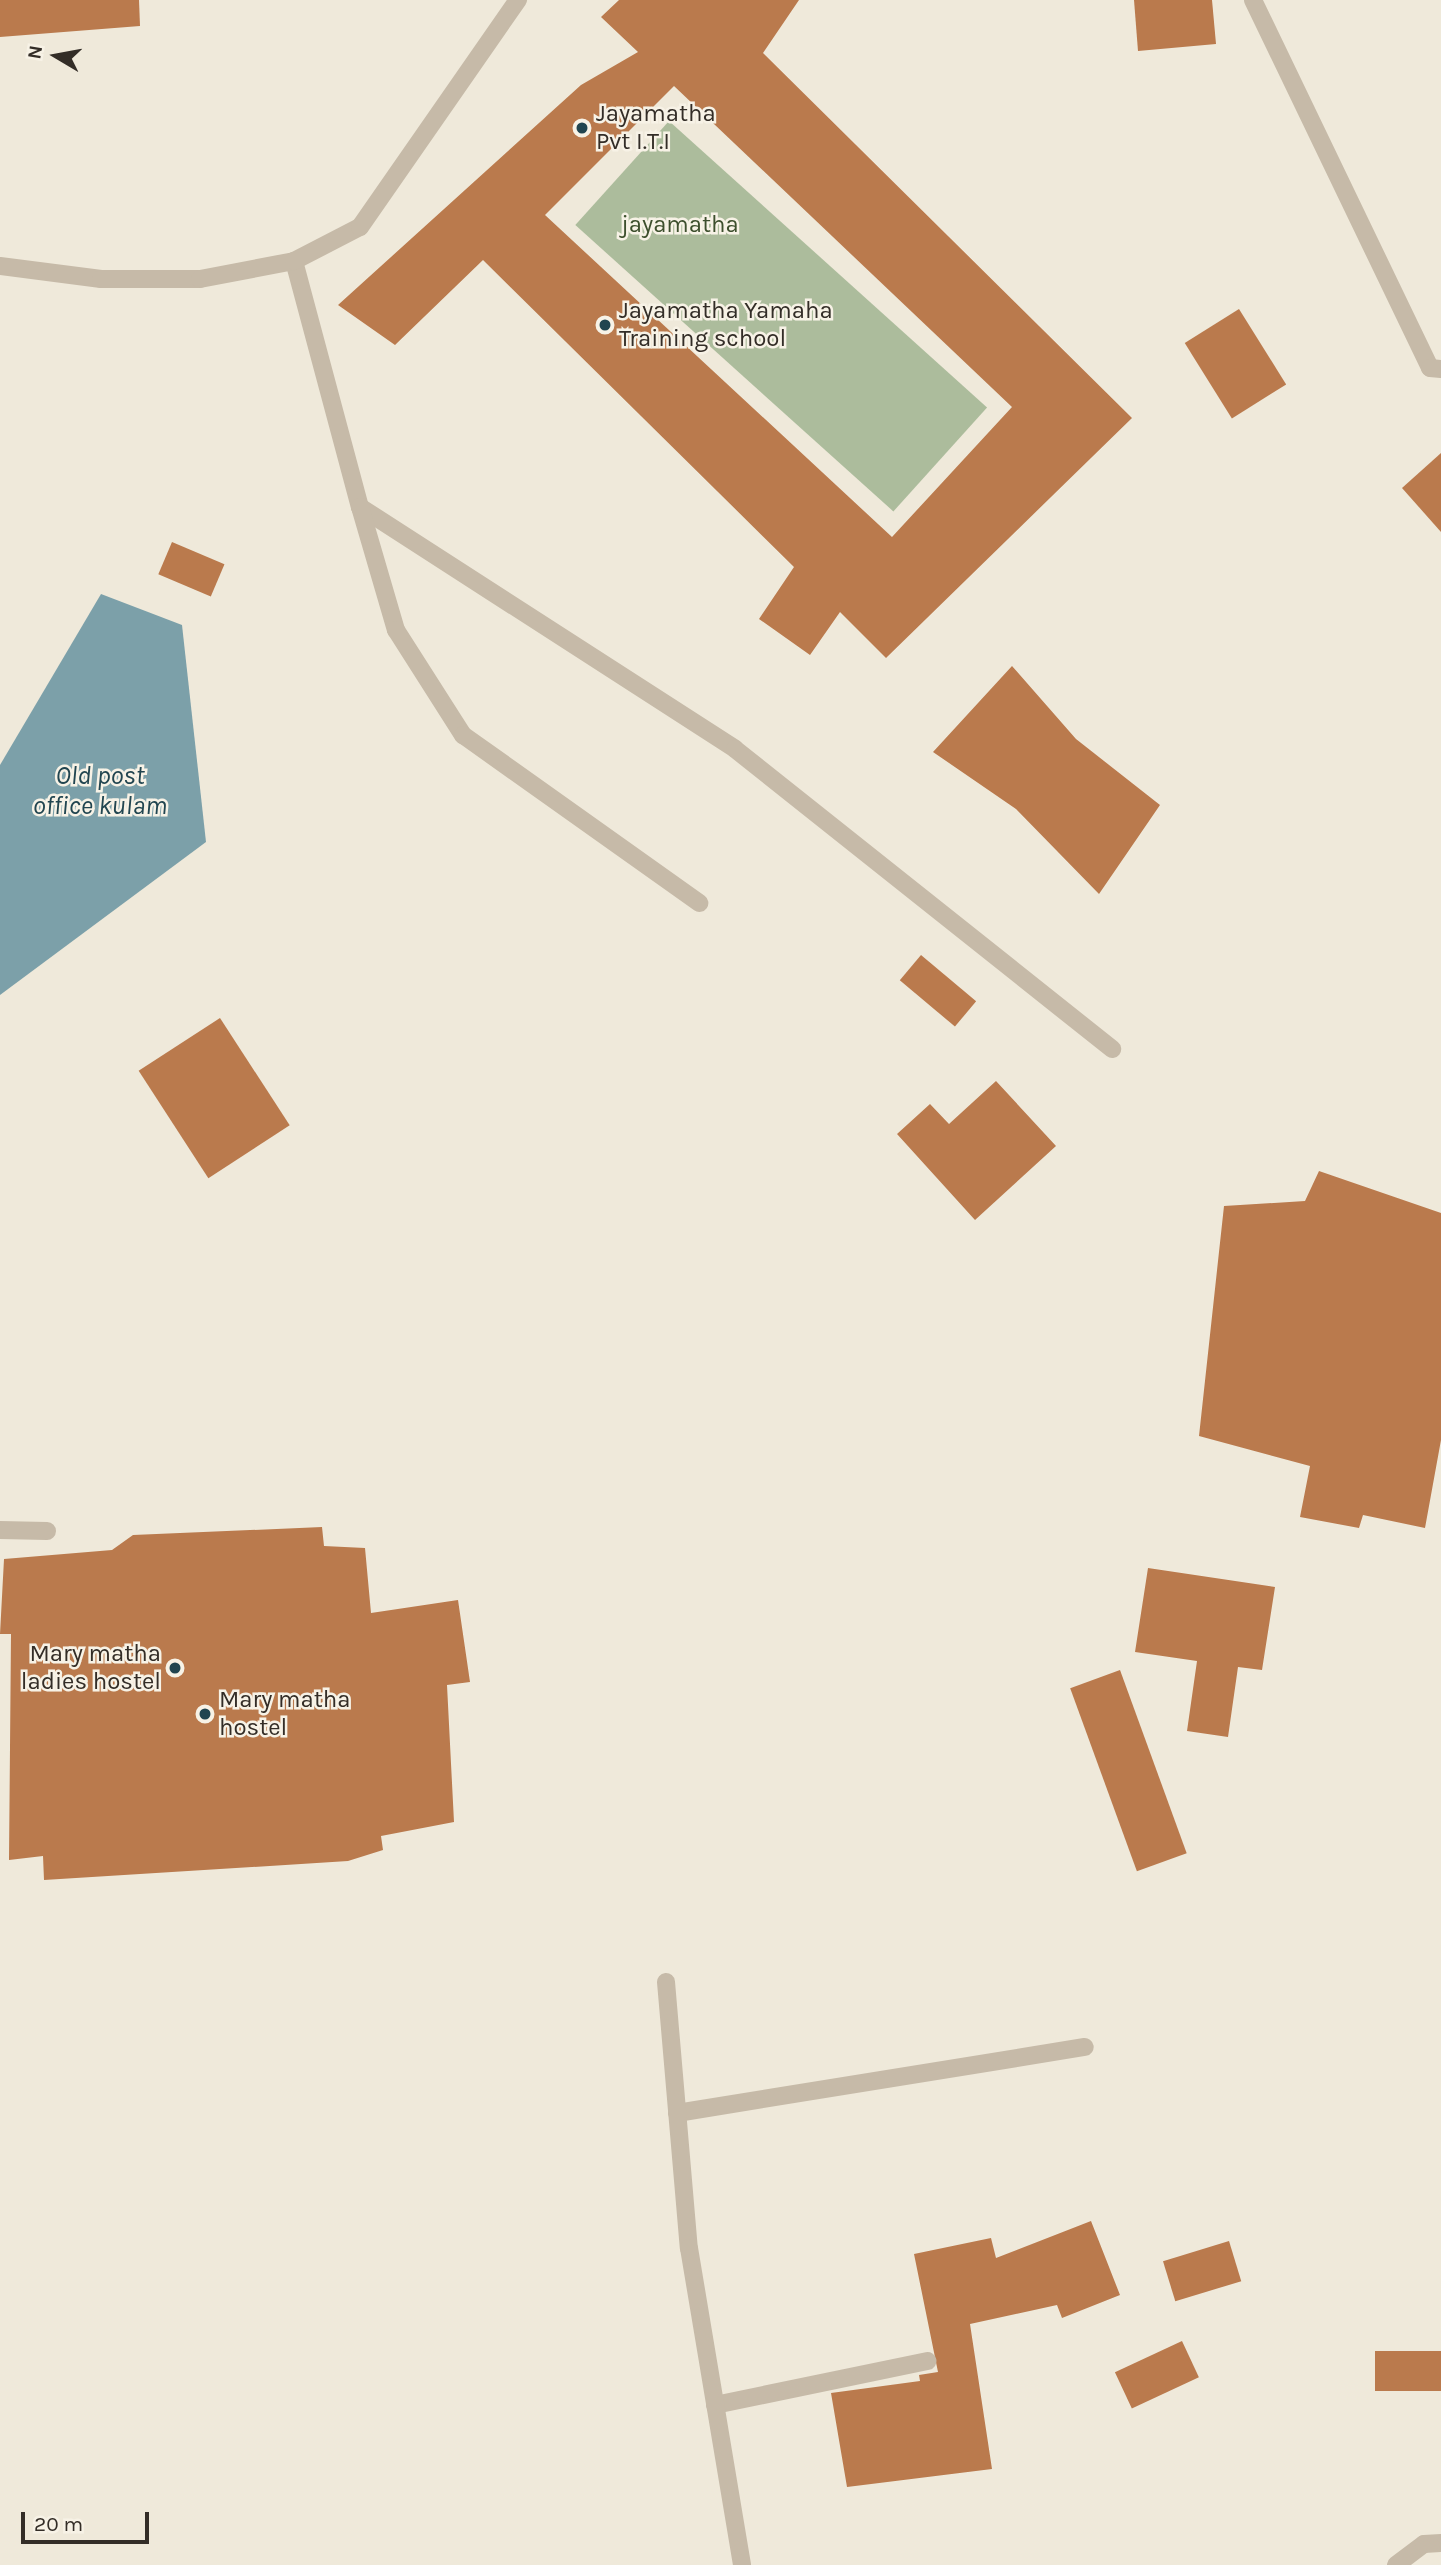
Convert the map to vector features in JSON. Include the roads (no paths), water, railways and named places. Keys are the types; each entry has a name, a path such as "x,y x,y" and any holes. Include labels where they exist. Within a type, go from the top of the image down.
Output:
{"street":[{"path":"0,266 102,279 200,279 294,261 360,227 518,0"},
{"path":"1253,0 1430,368 1441,369"},
{"path":"294,261 360,507 396,629 463,735 699,903"},
{"path":"360,507 735,749 1112,1049"},
{"path":"0,1530 47,1531"},
{"path":"666,1982 689,2248 742,2565"},
{"path":"677,2113 1085,2046"},
{"path":"715,2405 928,2361"},
{"path":"1396,2565 1424,2543 1441,2543"}],"water":[{"name":"Old post office kulam","path":"101,594 182,625 206,842 0,995 0,765"}],"place":[{"name":"Jayamatha Pvt I.T.I","path":"582,128"},
{"name":"Jayamatha Yamaha Training school","path":"605,325"},
{"name":"Mary matha ladies hostel","path":"175,1668"},
{"name":"Mary matha hostel","path":"205,1714"}],"park label":[{"name":"jayamatha","path":"680,225"}]}
